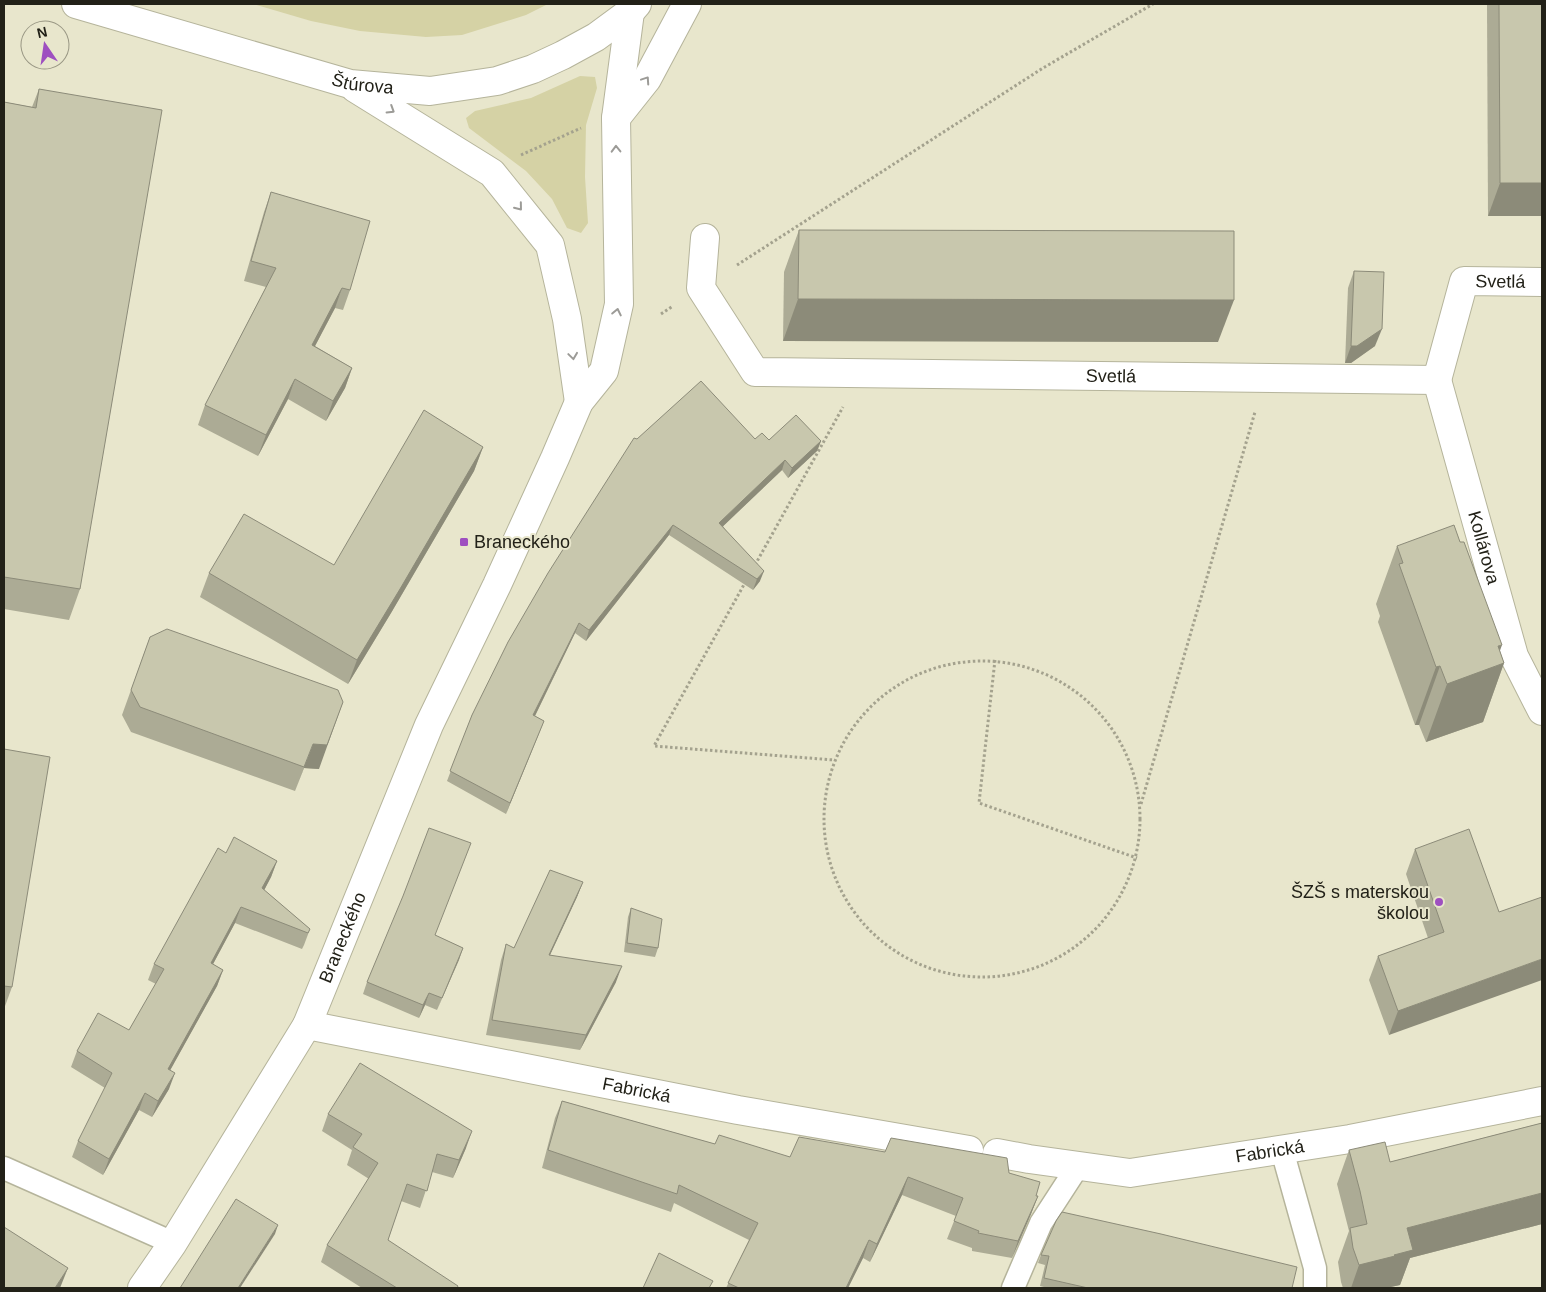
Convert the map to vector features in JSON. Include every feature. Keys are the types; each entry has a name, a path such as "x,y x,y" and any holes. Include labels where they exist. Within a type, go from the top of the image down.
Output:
{"street":[{"name":"Štúrova","path":"76,4 350,84 430,91 497,81 533,69 596,37 634,8"},
{"path":"616,118 647,79 687,4"},
{"name":"Braneckého","path":"142,1288 173,1243 307,1025 429,725 497,585 579,402 604,371 619,304 616,118 634,8"},
{"path":"350,84 492,173 550,245 567,319 579,402"},
{"path":"701,288 705,238"},
{"name":"Svetlá","path":"701,288 755,372 1437,380 1464,281 1542,282"},
{"name":"Kollárova","path":"1437,380 1514,656 1542,711"},
{"name":"Fabrická","path":"307,1025 738,1110 969,1150"},
{"name":"Fabrická","path":"997,1152 1130,1174 1350,1139 1542,1101"}],"lane":[{"path":"1282,1150 1315,1268 1315,1288"},
{"path":"1013,1288 1041,1223 1078,1166"},
{"path":"4,1168 173,1243"}],"path":[{"path":"661,314 1043,68 1153,4"},
{"path":"520,155 586,125"},
{"path":"834,760 654,746 861,374"},
{"path":"1141,806 1131,762 1110,724 1078,692 1038,671 995,660 950,664 901,682 862,715 834,760 823,810 828,862 851,909 886,946 932,970 984,978 1035,968 1080,944 1116,905 1137,858 1141,806 1265,378"},
{"path":"995,660 979,803 1137,858"}],"shaded area":[{"path":"253,4 548,4 526,15 462,35 426,37 360,31 311,21"},
{"path":"580,76 595,77 597,88 586,125 585,177 588,223 581,233 567,228 552,199 526,171 469,128 466,118 475,111 531,98"}],"building":[{"path":"1499,4 1542,4 1542,183 1500,183"},
{"path":"39,89 162,110 80,589 4,577 4,102 36,108"},
{"path":"271,192 370,221 350,290 342,288 312,345 352,368 333,401 295,379 266,435 205,405 276,268 251,261"},
{"path":"799,230 1234,231 1234,300 798,299"},
{"path":"1354,271 1384,272 1382,329 1357,346 1351,346"},
{"path":"701,381 755,439 762,433 769,440 796,415 821,441 792,468 785,460 719,523 764,571 757,579 673,525 589,630 579,623 533,715 544,721 510,803 450,771 472,715 508,642 548,573 634,438 637,439"},
{"path":"424,410 483,447 357,660 209,573 244,514 334,565"},
{"path":"1454,525 1460,542 1464,542 1502,645 1498,646 1504,663 1447,684 1440,666 1436,667 1399,564 1403,563 1397,546"},
{"path":"167,629 338,690 343,702 327,745 313,744 304,767 140,707 131,690 150,637"},
{"path":"4,749 50,757 12,987 4,986"},
{"path":"429,828 471,843 435,935 463,948 442,998 429,993 423,1005 367,982"},
{"path":"1469,829 1499,912 1542,897 1542,959 1398,1011 1378,956 1444,932 1415,849"},
{"path":"234,837 277,861 262,888 310,929 308,933 241,907 211,963 223,970 168,1069 175,1073 158,1101 145,1093 109,1159 78,1141 112,1073 77,1051 98,1013 129,1030 164,969 154,964 218,848 226,853"},
{"path":"550,870 583,882 549,955 622,966 586,1035 492,1020 506,944 514,948"},
{"path":"631,908 662,919 658,948 627,943"},
{"path":"360,1063 472,1131 459,1160 437,1154 427,1191 407,1184 388,1240 458,1286 457,1288 397,1288 327,1245 378,1163 353,1147 362,1134 328,1114"},
{"path":"562,1101 715,1144 719,1135 790,1157 799,1137 885,1152 891,1138 1007,1158 1009,1173 1040,1182 1036,1196 1038,1196 1018,1241 978,1233 979,1231 954,1221 963,1198 908,1177 877,1244 869,1240 846,1288 739,1288 728,1283 758,1223 679,1185 677,1194 548,1150"},
{"path":"1542,1123 1542,1193 1407,1228 1413,1250 1359,1265 1353,1248 1350,1228 1367,1224 1349,1150 1385,1142 1390,1162"},
{"path":"236,1199 278,1225 238,1288 180,1288"},
{"path":"1062,1212 1297,1267 1292,1288 1088,1288 1044,1278 1049,1256 1041,1255"},
{"path":"4,1227 68,1268 55,1288 4,1288"},
{"path":"659,1253 713,1281 709,1288 643,1288"}],"place":[{"name":"Braneckého","path":"464,542"},
{"name":"ŠZŠ s materskou školou","path":"1439,902"}]}
